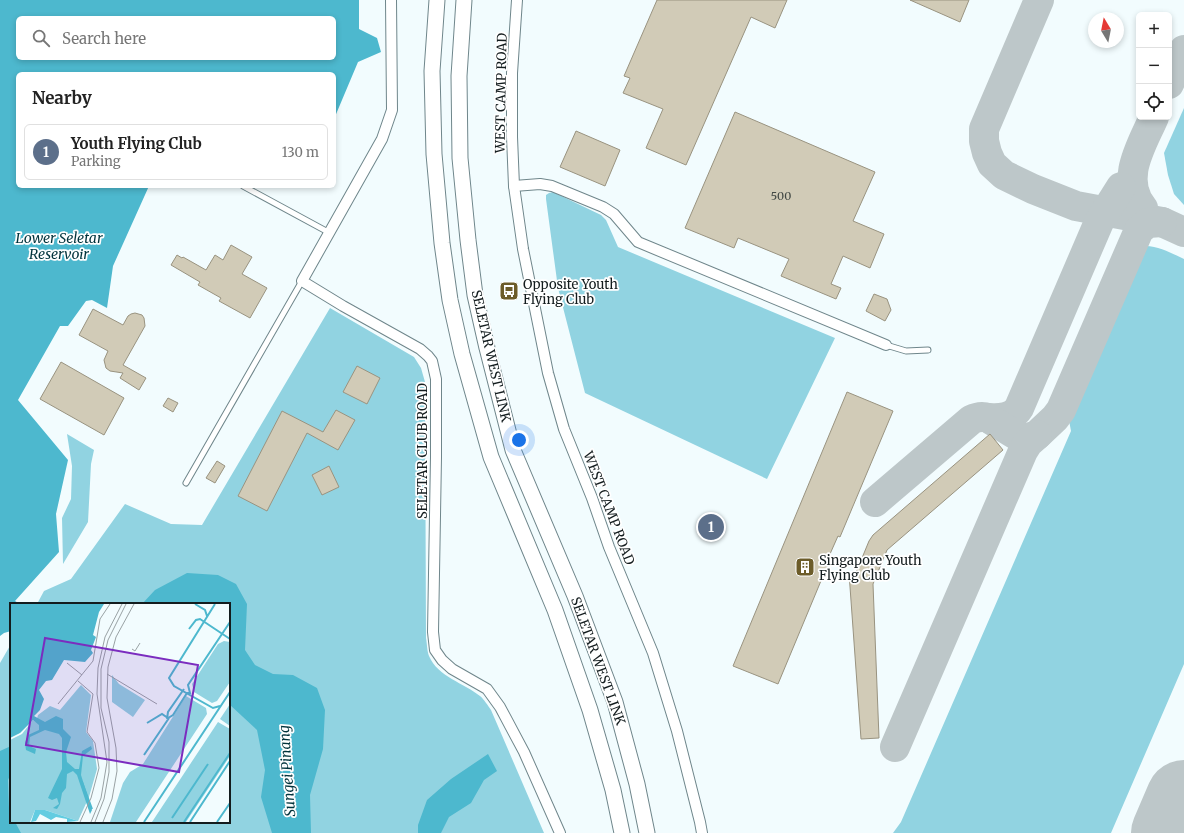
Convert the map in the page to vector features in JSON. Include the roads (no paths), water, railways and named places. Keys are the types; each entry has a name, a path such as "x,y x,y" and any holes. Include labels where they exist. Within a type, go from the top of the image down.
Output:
{"main road":[{"name":"SELETAR WEST LINK","path":"437,0 432,70 434,154 442,243 450,300 462,354 491,457 555,610 590,710 613,790 622,833"},
{"name":"SELETAR WEST LINK","path":"464,0 459,76 460,158 475,295 513,450 574,596 615,702 637,784 647,833"},
{"path":"546,528 537,533 536,537 549,572 555,610"}],"street":[{"path":"302,281 328,232 382,139 392,110 391,0"},
{"name":"WEST CAMP ROAD","path":"518,0 512,73 514,186 523,249 533,302 553,392 564,429 592,498 609,547 653,653 677,731 702,833"},
{"path":"514,186 540,184 552,186 603,207 614,214 638,242 886,345"},
{"name":"SELETAR CLUB ROAD","path":"302,281 343,306 420,348 432,361 436,379 433,632 435,650 442,660 452,669 487,689 500,706 524,752 560,833"}],"lane":[{"path":"247,188 328,232"},
{"path":"186,483 302,281"},
{"path":"886,345 906,351 928,350"}],"water":[{"name":"Lower Seletar Reservoir","path":"0,0 359,0 359,29 377,38 381,52 358,62 336,114 336,72 16,72 16,188 148,188 113,266 107,308 92,300 86,301 68,326 60,326 18,400 68,460 56,514 59,552 15,601 18,603 10,603 10,631 0,636"},
{"name":"Sungei Pinang","path":"187,573 218,575 236,584 247,604 245,650 255,665 273,674 293,675 317,688 325,710 323,749 310,795 311,833 272,833 261,797 265,770 257,730 230,705 230,603 143,603 155,590"},
{"path":"10,746 10,775 8,780 10,823 16,823 21,833 0,833 0,751"},
{"path":"488,754 497,771 484,780 471,803 449,817 441,833 418,833 418,825 427,800 451,779"}],"place":[{"name":"Opposite Youth Flying Club","path":"509,291"},
{"name":"Youth Flying Club","path":"711,527"},
{"name":"Singapore Youth Flying Club","path":"805,567"}]}
